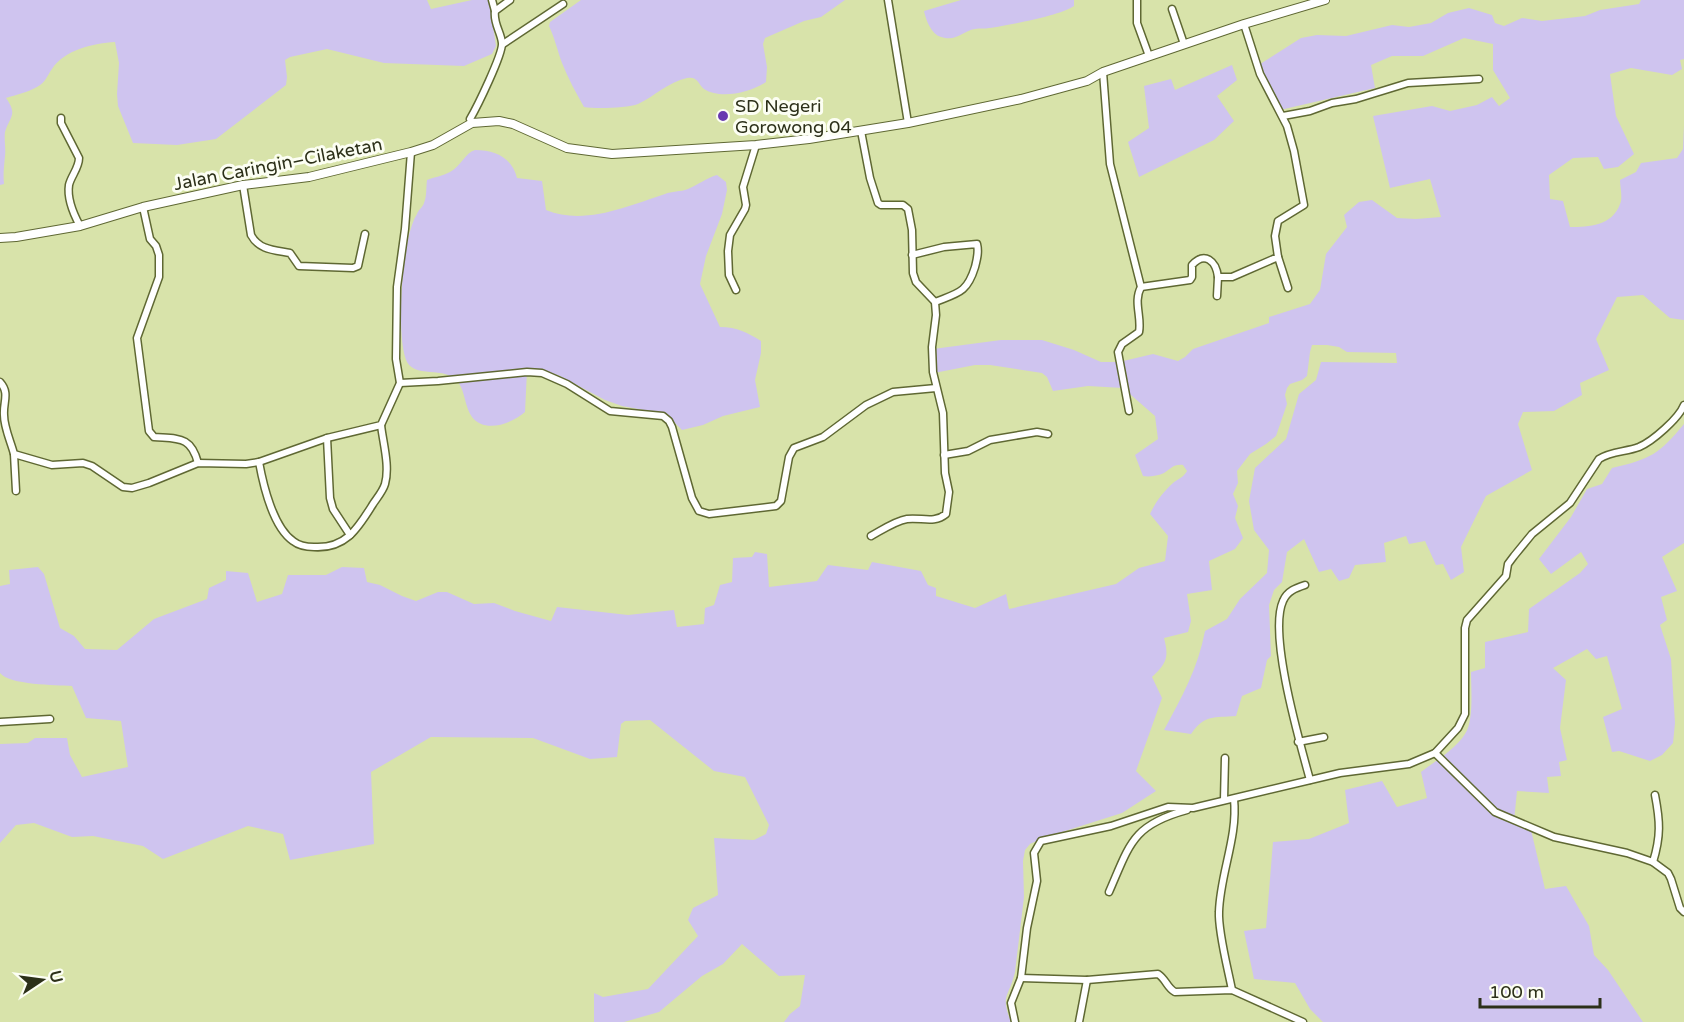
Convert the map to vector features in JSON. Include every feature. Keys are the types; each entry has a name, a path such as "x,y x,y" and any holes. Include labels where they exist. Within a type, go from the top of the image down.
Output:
{"street":[{"path":"492,0 495,22 503,44"},
{"path":"495,11 510,0"},
{"path":"888,0 908,123"},
{"path":"1137,0 1137,23 1149,56"},
{"name":"Jalan Caringin–Cilaketan","path":"0,237 16,237 80,226 143,207 243,185 309,177 433,145 472,123 499,121 522,127 567,148 612,154 756,145 908,123 1021,99 1087,81 1103,72 1184,44 1325,0"},
{"path":"470,119 484,94 503,44 563,4"},
{"path":"1172,9 1184,44"},
{"path":"1244,24 1260,74 1283,116 1294,151 1304,205 1278,221 1275,236 1278,257 1288,288"},
{"path":"1103,72 1110,164 1141,287 1137,311 1139,332 1122,345 1118,352 1129,411"},
{"path":"1283,116 1356,99 1408,83 1479,79"},
{"path":"61,118 61,123 79,158 69,186 74,215 80,226"},
{"path":"861,130 870,178 878,203 903,205 908,209 912,230 913,273 916,282 935,302 936,315 932,347 936,388 943,413 945,473 949,492 945,514 941,518 907,519 871,536"},
{"path":"736,290 729,275 730,235 745,209 743,187 756,145"},
{"path":"259,462 268,500 285,534 294,542 308,547 327,548 336,545 350,535 357,529 385,485 386,470 381,425 400,382 396,359 397,287 405,229 411,152"},
{"path":"243,185 251,235 255,242 261,247 290,253 299,266 353,268 358,266 364,234"},
{"path":"143,207 150,239 159,255 159,277 136,338 149,431 154,437 177,438 189,443 198,463"},
{"path":"912,255 944,247 977,244 979,250 970,282 963,291 935,302"},
{"path":"1218,277 1233,277 1278,257"},
{"path":"1141,287 1190,280 1192,265 1199,260 1207,259 1217,267 1217,296"},
{"path":"400,382 438,381 527,372 542,373 567,384 610,411 663,416 672,427 692,498 699,511 710,514 776,506 780,501 789,457 794,448 823,437 866,405 893,392 936,388"},
{"path":"0,382 6,394 3,416 14,454 16,491"},
{"path":"1109,892 1129,845 1140,832 1164,817 1224,800 1340,773 1409,764 1435,753 1458,728 1465,714 1465,628 1471,615 1506,576 1508,564 1532,534 1570,503 1599,459 1646,443 1675,419 1684,405"},
{"path":"14,454 43,464 83,463 92,466 123,487 132,488 198,463 259,462 327,438 381,425"},
{"path":"944,455 968,451 990,440 1038,432 1048,434"},
{"path":"327,438 330,498 333,509 350,535"},
{"path":"1305,585 1296,588 1284,599 1280,620 1288,691 1298,742 1310,780"},
{"path":"0,722 50,719"},
{"path":"1298,742 1324,737"},
{"path":"1435,753 1495,812 1554,837 1627,853 1653,862 1668,873 1680,908 1684,912"},
{"path":"1224,800 1226,758"},
{"path":"1653,862 1659,841 1660,822 1655,795"},
{"path":"1232,990 1219,915 1228,850 1235,826 1234,799"},
{"path":"1015,1022 1011,1003 1021,978 1027,928 1037,881 1034,853 1037,844 1041,841 1111,826 1168,807 1193,808"},
{"path":"1021,978 1087,980 1158,974 1163,977 1170,990 1175,992 1232,990 1303,1022"},
{"path":"1079,1022 1087,980"}],"shaded area":[{"path":"0,0 427,0 431,9 472,0 489,0 496,46 492,54 464,66 384,63 327,49 290,57 285,60 286,85 216,139 177,145 133,143 118,106 119,63 115,42 89,46 72,52 57,62 40,85 6,98 12,112 5,132 4,184 0,185"},
{"path":"581,0 845,0 821,17 804,21 765,38 763,44 767,67 766,82 760,86 744,92 719,94 704,89 693,78 687,78 638,104 603,108 584,107 564,69 549,26 550,22"},
{"path":"961,0 1074,0 1074,6 1046,17 970,30 951,38 941,37 934,33 924,11"},
{"path":"1641,0 1684,0 1684,59 1680,60 1682,69 1672,75 1631,68 1610,74 1616,116 1634,154 1618,167 1604,169 1598,157 1573,158 1549,175 1550,199 1563,201 1570,227 1592,226 1606,221 1621,202 1620,180 1636,172 1641,163 1677,158 1683,149 1684,126 1684,320 1670,318 1643,295 1617,297 1596,339 1609,370 1580,383 1582,395 1554,411 1523,412 1518,424 1532,470 1486,496 1461,547 1464,572 1451,580 1443,564 1436,565 1425,541 1409,544 1406,536 1384,543 1386,562 1355,565 1349,578 1339,581 1331,569 1319,572 1304,539 1287,552 1282,582 1274,590 1269,605 1271,656 1267,660 1261,688 1242,696 1236,716 1210,718 1201,723 1191,734 1164,730 1194,670 1205,631 1227,619 1240,599 1267,573 1269,550 1254,530 1249,501 1255,468 1286,439 1299,394 1316,380 1321,362 1397,363 1396,353 1347,352 1339,347 1312,345 1307,376 1290,384 1287,388 1285,395 1287,404 1276,436 1250,454 1237,471 1238,483 1233,494 1238,506 1235,518 1243,538 1235,549 1209,561 1212,590 1187,594 1191,621 1188,632 1164,638 1166,659 1152,677 1162,698 1136,771 1156,791 1122,813 1043,838 1030,844 1025,850 1024,897 1015,972 1006,1001 1011,1022 784,1022 800,1006 805,975 779,976 742,944 723,964 702,976 659,1012 624,1022 594,1022 594,993 603,997 648,989 698,936 688,920 693,908 718,895 714,838 754,840 766,834 769,825 745,777 714,771 650,720 625,721 621,724 617,757 590,759 533,738 431,737 371,772 374,844 290,860 283,834 248,826 163,859 143,846 93,836 72,837 34,823 16,825 0,843 0,744 28,743 35,738 67,738 70,755 82,777 128,767 121,721 86,718 72,686 23,682 5,677 0,673 0,586 10,584 9,570 38,567 44,574 60,628 74,636 85,649 117,650 154,619 207,599 209,588 226,580 226,571 248,573 257,602 282,594 288,575 326,575 342,567 364,568 367,582 380,585 416,601 438,592 447,592 474,604 494,603 551,621 557,607 628,615 674,610 677,627 704,624 705,608 714,605 720,585 732,582 733,558 752,557 755,552 767,554 769,587 817,581 828,565 868,570 872,562 921,571 928,585 936,588 936,596 975,608 1006,594 1009,609 1116,584 1139,568 1165,561 1168,536 1150,514 1163,494 1187,471 1183,465 1180,465 1159,475 1143,476 1135,455 1158,439 1155,416 1123,388 1088,386 1053,391 1047,377 1042,373 990,365 975,365 934,373 933,349 1001,340 1042,340 1074,350 1101,362 1119,362 1153,354 1178,361 1193,349 1269,323 1269,317 1310,304 1320,290 1326,254 1347,227 1344,215 1359,202 1372,200 1397,218 1441,217 1430,179 1390,188 1373,116 1432,106 1450,111 1477,105 1492,97 1499,106 1510,98 1493,70 1493,44 1464,38 1423,56 1392,56 1371,65 1375,88 1280,110 1254,68 1301,38 1317,35 1346,36 1392,25 1409,27 1431,23 1448,13 1469,8 1492,15 1495,23 1504,26 1522,18 1542,21 1585,16 1600,10 1639,4"},
{"path":"1232,65 1237,80 1217,96 1234,121 1214,140 1139,177 1128,142 1149,128 1144,86 1171,79 1175,90"},
{"path":"475,150 502,156 511,165 517,178 542,181 546,210 575,216 621,209 668,193 688,189 717,175 726,182 727,190 722,214 706,256 700,284 720,327 742,331 761,341 761,353 755,380 760,407 723,416 703,425 682,430 666,414 622,406 605,400 558,375 527,371 525,412 506,423 491,426 484,425 472,417 461,387 456,380 442,373 412,367 407,362 404,351 401,300 406,247 414,219 425,200 427,180 450,172"},
{"path":"1684,424 1684,543 1662,557 1677,591 1661,597 1667,620 1660,625 1671,659 1675,723 1673,743 1662,755 1650,761 1619,751 1612,752 1603,717 1622,709 1607,656 1596,659 1587,649 1553,668 1566,680 1560,728 1567,760 1559,762 1561,776 1547,777 1549,793 1517,791 1514,821 1531,830 1545,889 1566,886 1589,926 1594,955 1608,970 1643,1022 1323,1022 1310,1009 1295,983 1254,979 1244,931 1266,928 1273,842 1309,839 1349,823 1345,790 1382,781 1397,807 1427,798 1421,772 1456,745 1468,728 1471,672 1485,668 1485,642 1528,632 1529,609 1580,573 1588,564 1581,552 1551,574 1539,559 1571,517 1587,489 1602,484 1612,468 1636,462 1661,449"}],"place":[{"name":"SD Negeri Gorowong 04","path":"723,116"}]}
